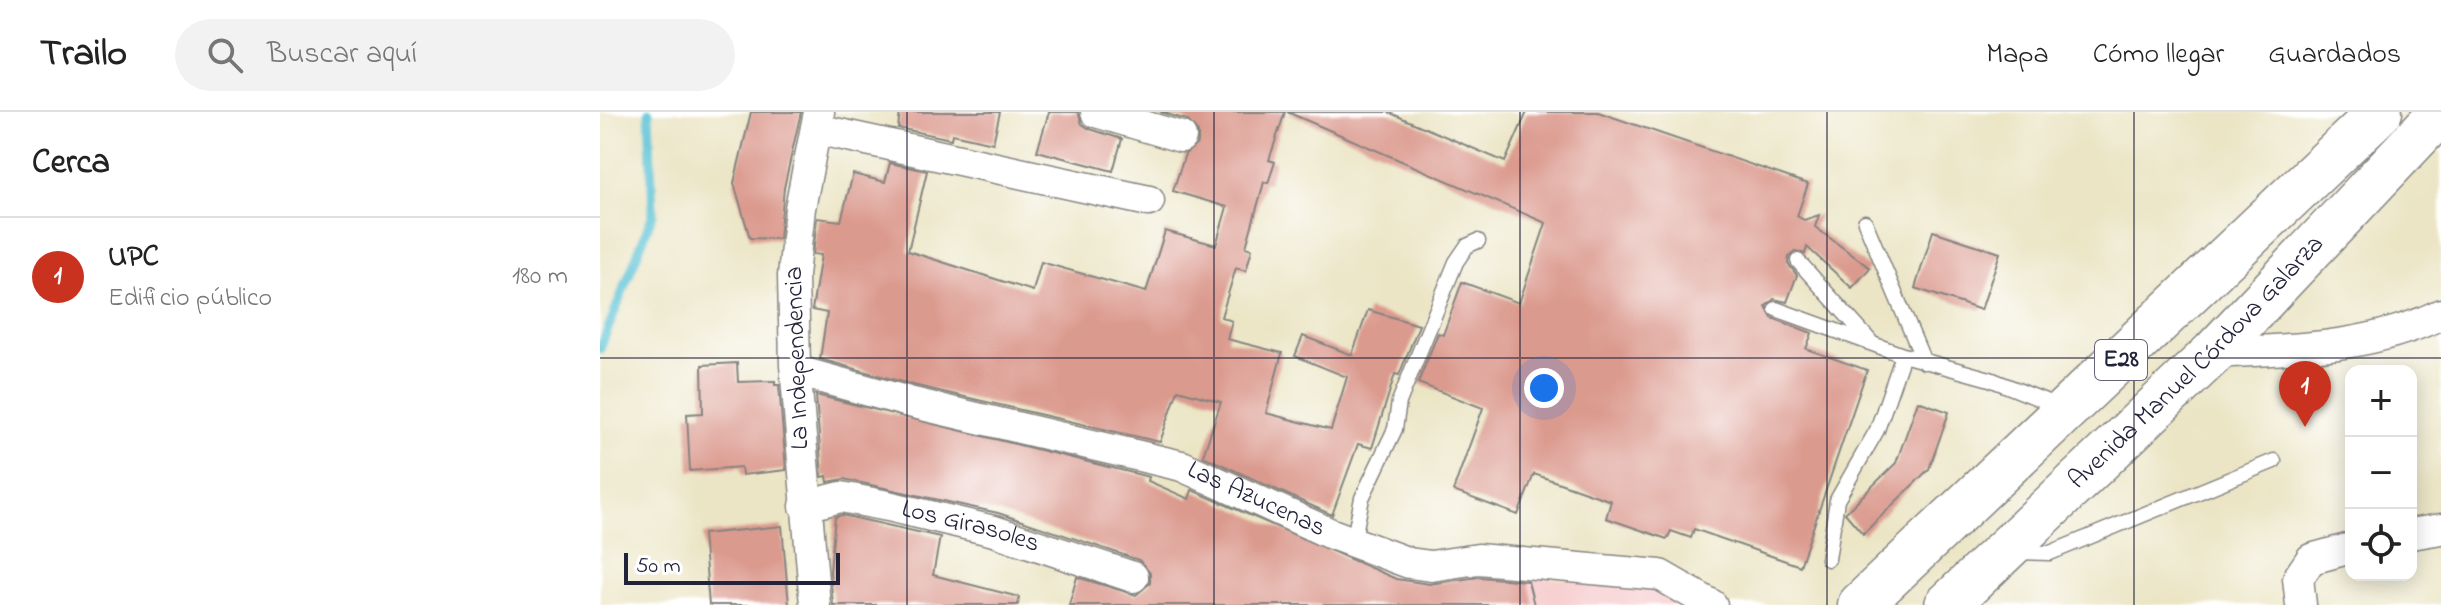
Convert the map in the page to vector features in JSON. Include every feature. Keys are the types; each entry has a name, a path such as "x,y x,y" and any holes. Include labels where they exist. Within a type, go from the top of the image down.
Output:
{"main road":[{"name":"Avenida Manuel Córdova Galarza","path":"1860,605 2380,112"},
{"name":"Avenida Manuel Córdova Galarza","path":"1947,605 2213,353 2441,112"}],"street":[{"path":"1096,112 1181,137"},
{"path":"818,120 1149,201"},
{"name":"La Independencia","path":"815,605 805,506 793,315 795,242 818,120"},
{"path":"2213,353 2315,348 2402,332 2441,314"},
{"name":"Las Azucenas","path":"797,371 909,402 1182,466 1353,543 1420,565 1478,559 1660,575 1712,605"},
{"name":"Los Girasoles","path":"805,506 841,497 898,508 994,531 1133,577"},
{"path":"2417,533 2441,529"},
{"path":"2301,605 2298,578 2311,559 2345,550"}],"lane":[{"path":"1865,222 1924,362"},
{"path":"1353,543 1362,498 1395,429 1399,402 1445,289 1467,246 1478,241"},
{"path":"1798,261 1873,344"},
{"path":"1776,309 1924,362 1990,379 2068,411"},
{"path":"1828,559 1837,500 1877,430 1903,355"},
{"path":"2005,551 2050,553 2274,461"}],"shaded area":[{"path":"1479,572 1655,588 1683,605 1385,605 1398,574 1408,581 1437,582"}],"building":[{"path":"751,112 801,112 784,188 779,239 750,238 734,183"},
{"path":"900,112 1000,112 993,143 952,134 951,139 898,128"},
{"path":"1049,112 1078,112 1082,124 1090,129 1122,139 1113,171 1037,151"},
{"path":"1160,112 1285,112 1269,160 1275,162 1268,183 1264,182 1246,247 1252,249 1246,271 1236,268 1221,317 1232,321 1227,339 1282,353 1266,413 1331,430 1347,377 1295,356 1303,336 1352,355 1368,310 1419,325 1399,375 1395,374 1372,448 1358,444 1332,515 1203,456 1221,402 1178,390 1160,442 913,385 820,359 827,313 812,310 821,255 813,254 817,218 841,221 853,174 885,182 890,163 927,171 908,251 1033,291 1041,262 1146,292 1165,231 1216,245 1227,207 1173,191 1185,154 1198,143 1198,132 1187,120"},
{"path":"1287,112 1388,112 1505,162 1527,112 1598,112 1808,184 1797,216 1804,220 1819,215 1815,227 1870,268 1852,288 1807,247 1805,254 1795,251 1789,257 1788,264 1797,275 1787,302 1774,299 1766,306 1772,318 1812,333 1806,349 1867,370 1800,566 1694,529 1691,538 1671,531 1667,539 1606,518 1611,501 1534,474 1518,515 1453,491 1483,408 1418,383 1438,333 1443,335 1462,282 1519,303 1546,223"},
{"path":"1933,231 2000,253 1981,310 1915,288"},
{"path":"737,363 738,382 775,381 775,385 779,385 786,470 742,475 741,467 690,471 687,414 703,413 702,365"},
{"path":"816,395 1149,477 1148,481 1189,499 1192,490 1396,579 1429,584 1479,577 1528,581 1534,605 1069,605 1077,577 1136,595 1150,583 1150,573 1139,560 998,513 844,479 828,482 827,476 822,477"},
{"path":"1918,401 1949,412 1929,469 1863,534 1845,513 1896,463"},
{"path":"842,515 940,537 933,575 1019,597 1018,605 833,605 830,572 835,517"},
{"path":"782,526 789,605 709,605 703,534"}],"waterway":[{"path":"600,349 653,214 649,112"}],"place":[{"name":"UPC","path":"2305,427"}]}
